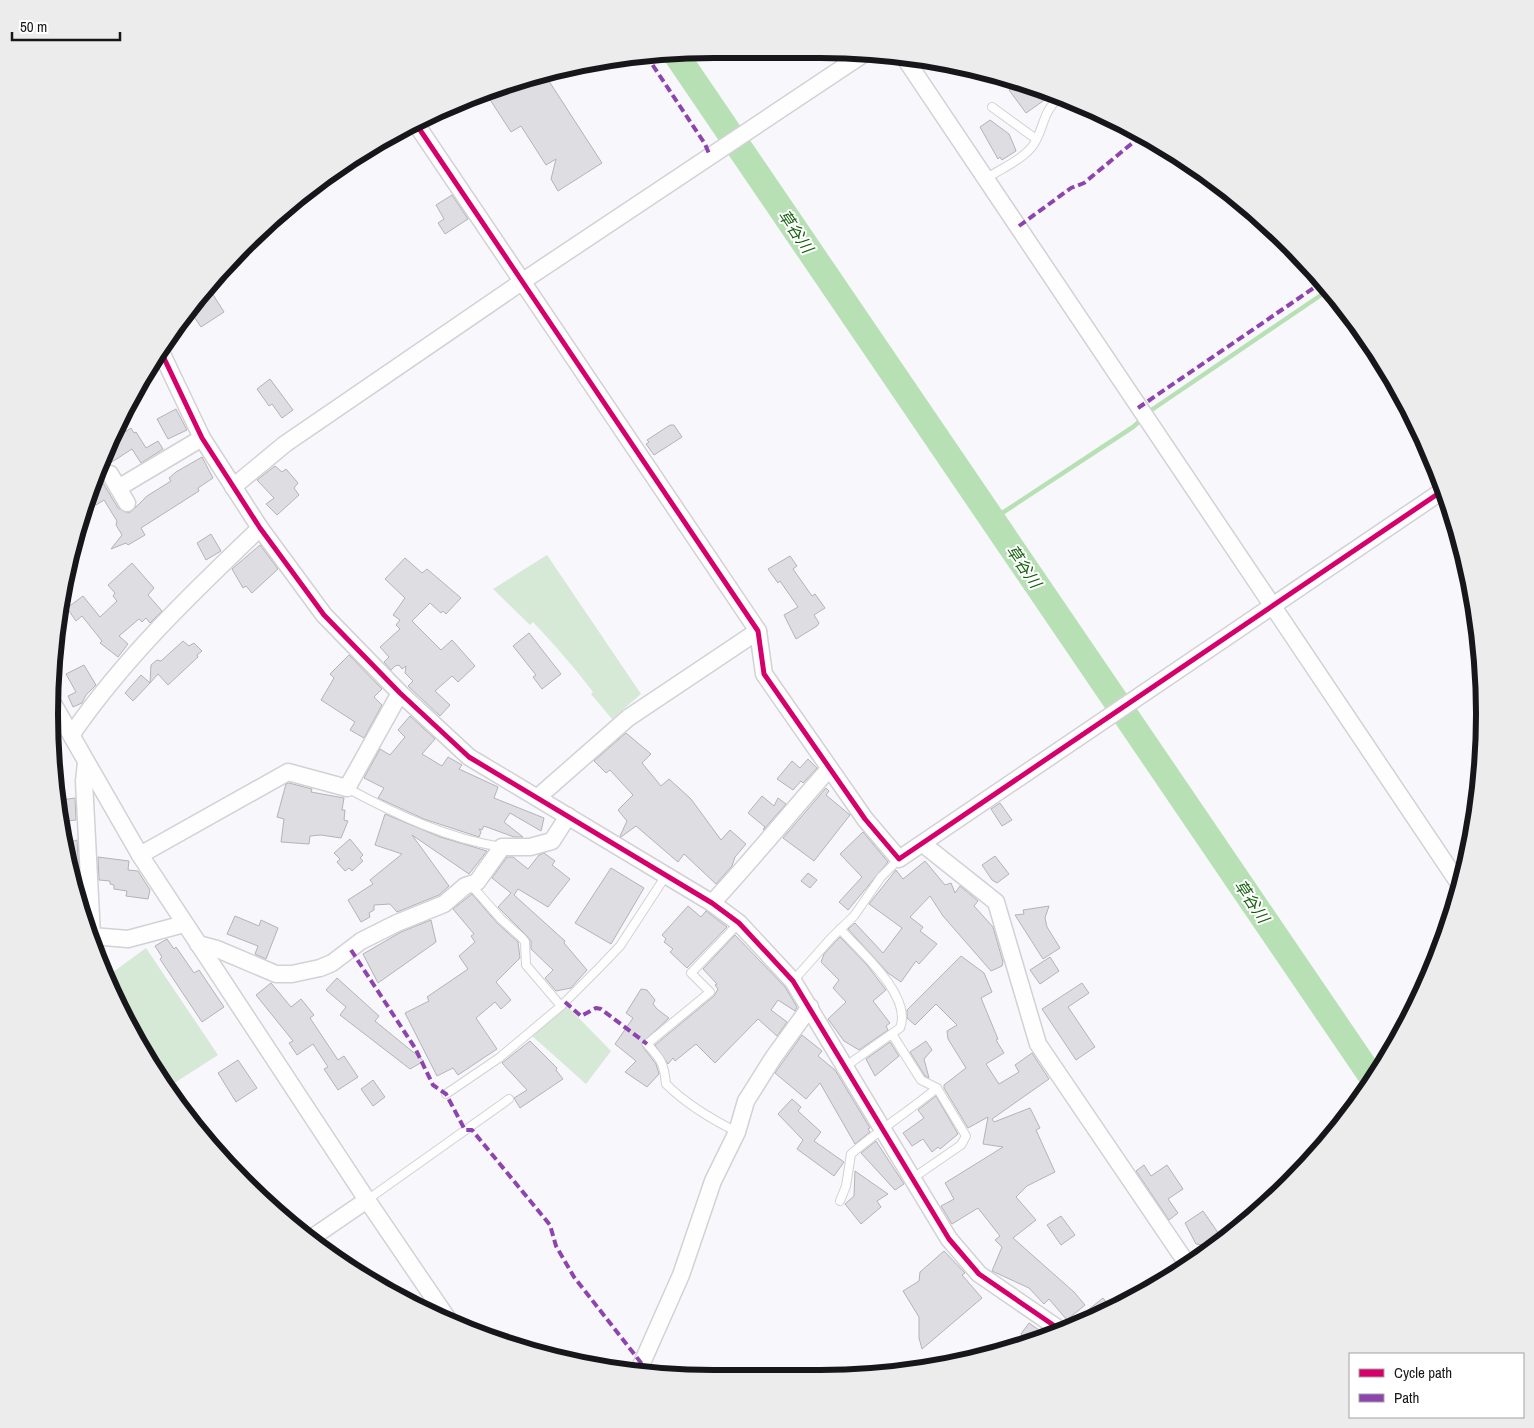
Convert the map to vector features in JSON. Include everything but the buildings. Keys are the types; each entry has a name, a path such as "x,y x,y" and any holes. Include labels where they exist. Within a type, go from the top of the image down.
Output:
{"street":[{"path":"233,487 285,444 523,281 856,59"},
{"path":"908,63 1455,878"},
{"path":"419,128 758,631 764,674 865,819 899,860 1144,691 1272,607 1438,493"},
{"path":"163,357 202,438 260,528 324,615 400,693 469,757 538,797 665,877 712,903 739,923 793,981 949,1239 979,1274 1056,1327"},
{"path":"127,503 114,481 202,438"},
{"path":"72,734 95,700 198,588 260,528"},
{"path":"538,797 628,718 758,631"},
{"path":"140,855 288,772 347,788 400,693"},
{"path":"58,711 140,855 184,924 443,1312"},
{"path":"86,763 84,781 90,919"},
{"path":"712,903 763,848 789,814 829,769"},
{"path":"198,944 217,949 276,974 309,972 332,963 361,941 397,923 444,904 470,884 477,882 502,847 530,847 552,841 568,816"},
{"path":"923,844 996,902 1038,1044 1185,1260"},
{"path":"97,938 128,939 184,924"},
{"path":"641,1366 677,1284 713,1181 737,1132 746,1101 773,1058 810,1007"},
{"path":"315,1236 367,1200"}],"lane":[{"path":"987,178 1025,153 1036,139 1046,112 1056,101"},
{"path":"992,107 1036,139"},
{"path":"347,788 381,806 474,843 502,847"},
{"path":"793,981 854,916 881,877 899,860"},
{"path":"446,1094 493,1062 561,1006 620,946 665,877"},
{"path":"470,884 525,942 526,965 561,1006"},
{"path":"737,1132 716,1122 675,1093 666,1084 666,1071 662,1061 647,1044 710,992 691,973 739,923"},
{"path":"840,929 887,980 898,1000 902,1023 900,1028 846,1066"},
{"path":"892,1034 921,1080 938,1088 966,1136 965,1141 913,1178"},
{"path":"840,1201 846,1186 851,1154 883,1127 896,1120 938,1088"},
{"path":"367,1200 509,1099"}],"green space":[{"path":"547,555 641,694 612,719 591,694 593,692 586,683 549,639 533,622 530,625 493,589"},
{"path":"146,948 218,1055 172,1085 145,1042 111,974"},
{"path":"567,1006 611,1051 586,1084 531,1035"}],"waterway":[{"name":"草谷川","path":"679,59 1369,1074"},
{"path":"1147,413 1324,293"},
{"path":"993,519 1133,427 1142,419"}],"marked path":[{"path":"650,61 705,144 710,156"},
{"path":"1019,226 1071,188 1084,183 1137,139"},
{"path":"1138,408 1318,285"},
{"path":"351,950 415,1048 433,1085 446,1094 465,1130 472,1130 550,1225 556,1246 574,1277 642,1364"},
{"path":"565,1002 581,1016 596,1008 601,1009 647,1044"}],"cycle path":[{"path":"419,128 758,631 764,674 865,819 899,859 1438,493"},
{"path":"163,357 202,438 260,528 324,615 400,693 469,757 712,903 739,923 793,981 949,1239 979,1274 1056,1327"}]}
